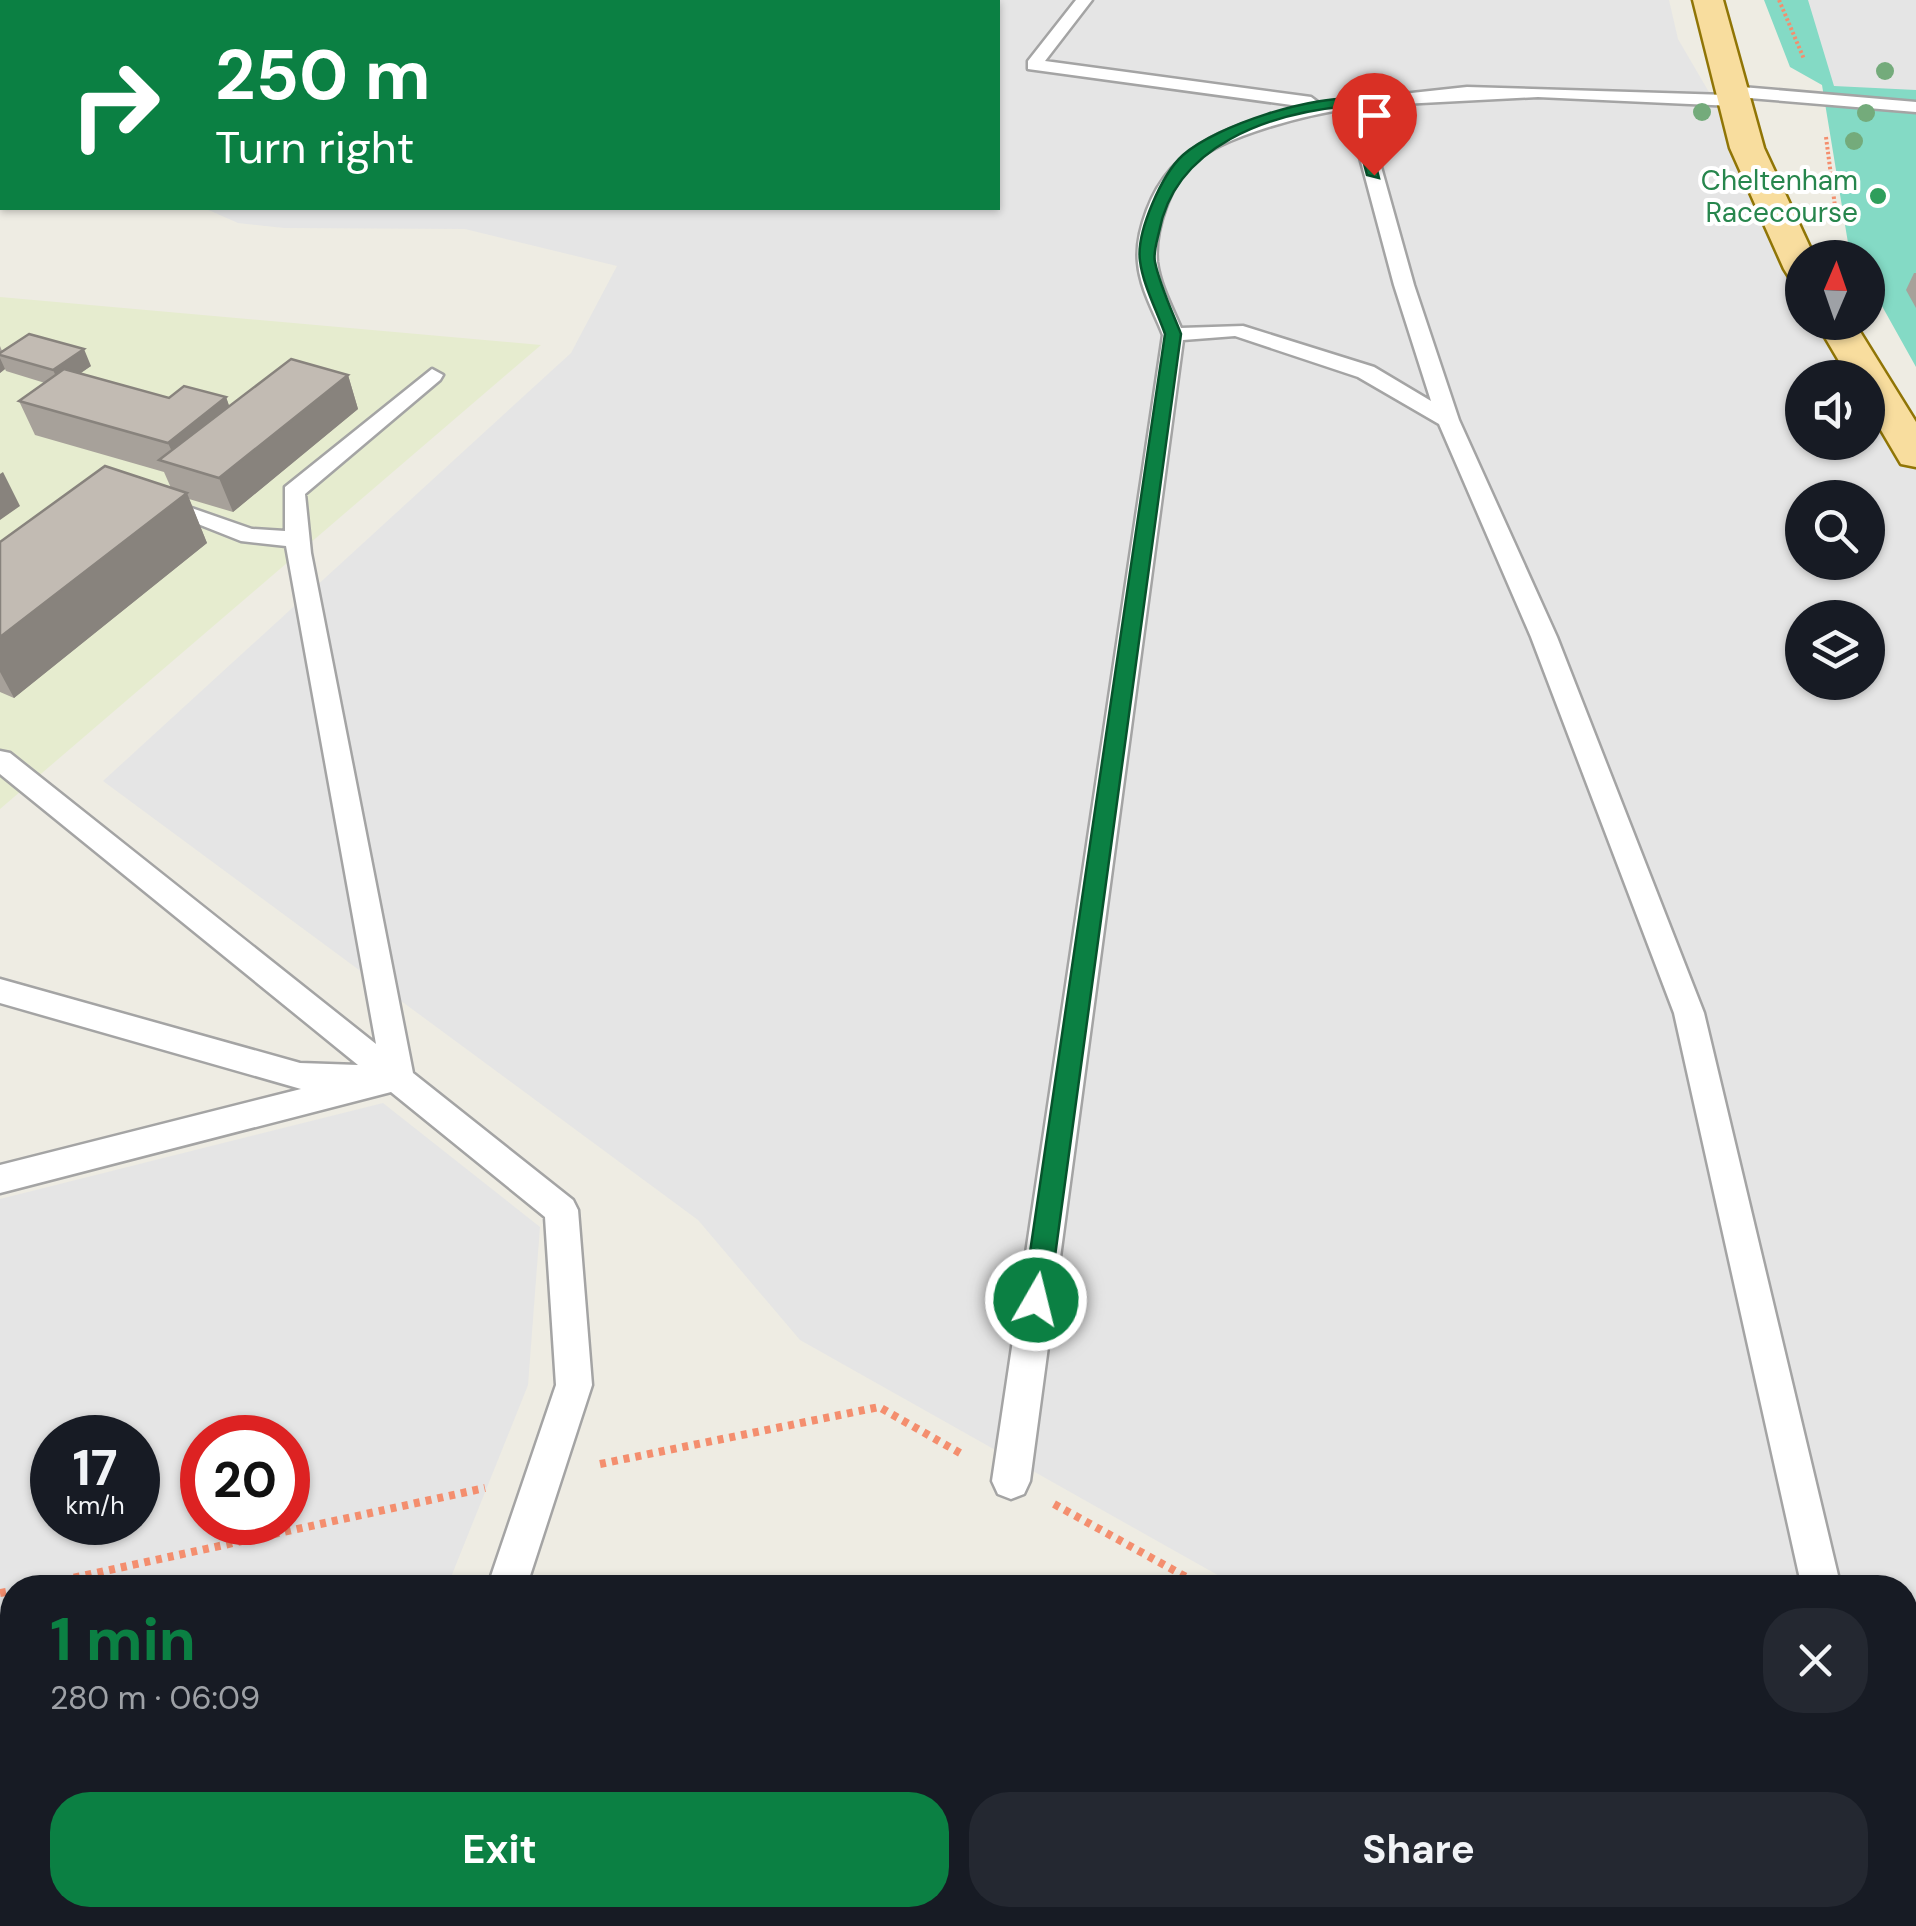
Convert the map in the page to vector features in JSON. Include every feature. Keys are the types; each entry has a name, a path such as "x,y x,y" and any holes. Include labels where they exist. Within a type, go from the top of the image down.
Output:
{"main road":[{"path":"1708,0 1747,148 1789,240"},
{"path":"1846,340 1916,454"}],"lane":[{"path":"1084,0 1034,64 1342,103"},
{"path":"1011,1481 1173,334 1146,258 1156,207 1188,158 1251,124 1342,103 1438,95 1732,96 1916,107"},
{"path":"1342,103 1448,420 1544,637 1689,1013 1819,1575"},
{"path":"1173,334 1236,330 1366,372 1448,420"},
{"path":"398,1077 298,539 293,492 432,375"},
{"path":"139,498 249,536 298,539"},
{"path":"0,760 561,1210 574,1385 510,1575"},
{"path":"0,991 300,1076 398,1077"},
{"path":"0,1178 398,1077"}],"path":[{"path":"87,1575 878,1407 1182,1575"}],"green space":[{"name":"Cheltenham Racecourse","path":"1764,0 1916,0 1916,367 1885,311 1885,240 1848,240 1822,85 1790,67"},
{"path":"0,297 541,345 0,809"}],"shaded area":[{"path":"1000,0 1669,0 1678,39 1795,240 1785,240 1785,340 1853,340 1864,360 1785,360 1785,460 1885,460 1885,395 1916,449 1916,1575 1218,1575 800,1340 698,1220 103,781 571,353 617,266 465,229 284,228 238,223 209,210 1000,210"},
{"path":"1808,0 1916,0 1916,90 1834,86"},
{"path":"383,1103 540,1227 528,1385 452,1575 0,1575 0,1199"}],"building":[{"path":"29,334 84,349 53,370 0,355"},
{"path":"291,359 348,375 219,478 159,460"},
{"path":"64,369 169,398 184,386 226,397 168,443 19,401"},
{"path":"105,466 187,493 0,637 0,542"}],"place":[{"name":"Cheltenham Racecourse","path":"1878,196"}],"route":[{"path":"1036,1300 1173,334 1146,258 1156,207 1188,158 1251,124 1329,104 1354,102 1374,175"}]}
